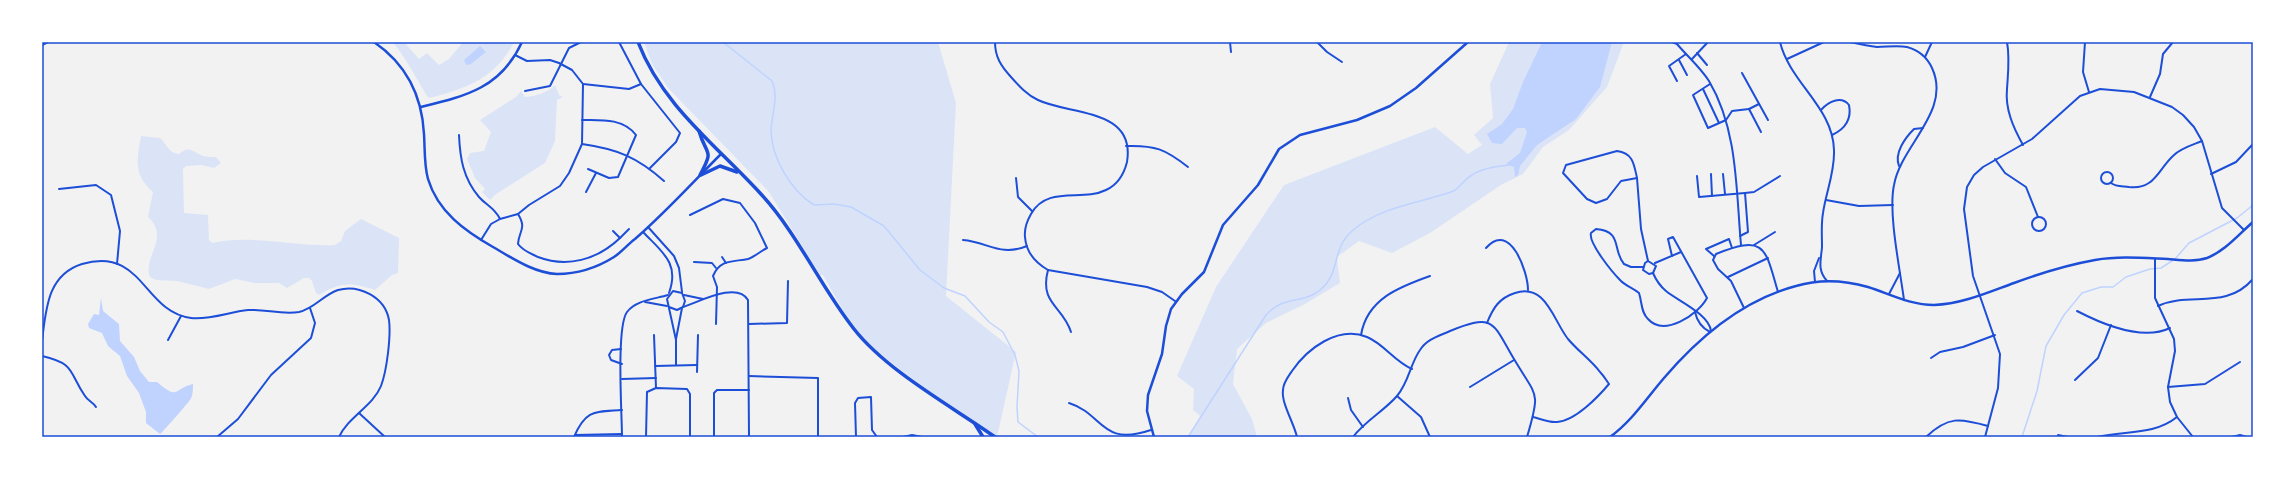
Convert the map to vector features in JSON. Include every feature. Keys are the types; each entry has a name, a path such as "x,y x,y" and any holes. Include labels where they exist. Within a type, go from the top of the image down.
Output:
{"main road":[{"path":"638,42 659,84 721,154 761,193 786,226 845,317 866,343 893,367 995,437"},
{"path":"698,129 701,140 708,149 709,156 700,175"},
{"path":"700,175 720,166 741,174"},
{"path":"975,423 983,437"}],"street":[{"path":"42,45 48,42"},
{"path":"374,42 397,62 411,82 421,106 428,178 435,196 444,210 456,222 481,241 520,263 556,274 576,272 595,267 616,256 643,232 721,154"},
{"path":"421,106 476,91 494,80 515,55 522,42"},
{"path":"525,92 550,86 559,63 569,48 581,42"},
{"path":"620,42 641,84 680,133 676,142 650,168"},
{"path":"995,42 999,63 1022,90 1038,100 1050,105 1108,120 1120,131 1126,146 1127,158 1125,169 1119,180 1111,188 1096,194 1052,197 1041,203 1032,211 1025,228 1027,246 1035,260 1048,270 1147,287 1162,292 1175,301"},
{"path":"1230,42 1231,52"},
{"path":"1317,42 1327,52 1342,62"},
{"path":"1672,42 1677,43 1692,59 1710,84 1726,120 1732,147 1740,245"},
{"path":"1692,59 1708,42"},
{"path":"1780,42 1787,59 1803,88 1821,110 1832,135 1834,162 1822,219 1820,255 1820,272 1826,281"},
{"path":"1787,59 1824,42"},
{"path":"1850,42 1907,47 1925,57 1933,70 1936,89 1933,110 1900,166 1894,185 1892,205 1904,300"},
{"path":"1925,57 1932,42"},
{"path":"2007,42 2009,59 2007,106 2012,124 2023,145"},
{"path":"2084,42 2083,72 2088,92"},
{"path":"2150,97 2160,74 2163,54 2173,42"},
{"path":"1154,437 1147,411 1148,395 1162,354 1167,318 1175,301 1204,272 1223,225 1258,185 1276,154 1284,144 1300,135 1357,120 1390,106 1416,88 1466,43"},
{"path":"1697,53 1707,65"},
{"path":"1677,81 1669,66 1686,54"},
{"path":"2253,54 2253,60"},
{"path":"481,241 491,224 500,219 518,214 529,205 560,186 569,173 582,144 583,84 572,70 559,63 550,60 527,61 515,55"},
{"path":"1679,60 1687,75"},
{"path":"1742,73 1768,120"},
{"path":"583,84 629,88 641,84"},
{"path":"1710,84 1693,95 1708,128 1726,120 1732,112 1749,109 1759,104"},
{"path":"1703,88 1719,123"},
{"path":"1985,437 2000,374 2000,354 1970,260 1964,199 1967,186 1974,175 1983,167 1995,159 2023,145 2041,132 2073,100 2088,92 2111,89 2134,92 2150,97 2183,115 2195,128 2202,141 2222,208 2244,230"},
{"path":"1821,110 1828,103 1840,100 1845,100 1849,105 1847,125 1842,130 1832,135"},
{"path":"1749,109 1761,132"},
{"path":"582,120 611,121 630,127 636,135 618,176 609,178 588,169"},
{"path":"1900,166 1898,157 1905,140 1914,129 1923,128"},
{"path":"459,135 461,161 469,184 479,198 496,212 500,219"},
{"path":"2111,183 2113,177 2111,173 2107,172 2102,174 2101,182 2107,185 2111,183 2115,186 2135,188 2148,185 2156,178 2174,154 2202,141"},
{"path":"582,144 614,150 628,155 650,168 664,181"},
{"path":"2211,174 2236,162 2253,144"},
{"path":"1126,146 1160,148 1172,154 1188,167"},
{"path":"1637,178 1621,181 1607,199 1596,203 1587,199 1564,175 1562,170 1566,164 1617,151 1626,153 1633,160 1637,178 1641,229 1648,261"},
{"path":"1995,159 2004,173 2026,187 2038,217 2044,219 2046,223 2043,229 2039,230 2033,227 2032,223 2038,217"},
{"path":"586,192 596,173"},
{"path":"1711,174 1712,196"},
{"path":"1723,174 1724,194"},
{"path":"1697,176 1699,197 1754,192 1780,176"},
{"path":"1016,178 1018,196 1032,211"},
{"path":"59,189 96,185 111,195 120,231 117,264"},
{"path":"1740,236 1748,232 1745,193"},
{"path":"690,215 723,199 740,203 747,212 767,248 748,259 735,259 716,268 713,276 717,287 716,324"},
{"path":"1826,200 1859,206 1892,205"},
{"path":"518,214 523,221 523,230 518,244 527,252 546,260 574,262 593,257 620,238 629,229"},
{"path":"1610,437 1638,412 1675,365 1711,332 1744,308 1778,292 1815,282 1826,281 1857,284 1904,300 1924,304 1961,302 2042,273 2093,261 2119,258 2193,260 2207,258 2220,251 2253,222"},
{"path":"648,227 674,256 679,268 685,301 682,307 676,340 676,365"},
{"path":"1643,267 1631,267 1624,264 1615,239 1609,233 1596,229 1591,233 1591,241 1610,268 1624,284 1639,293 1644,314 1648,320 1667,327 1695,312 1706,300 1707,295 1688,267 1676,239 1670,237 1667,242 1672,256"},
{"path":"613,231 620,238"},
{"path":"643,232 665,255 671,265 673,280 667,299 676,340"},
{"path":"1714,256 1740,245 1754,244 1775,232"},
{"path":"1732,248 1729,239 1706,249 1714,256 1713,260 1718,268 1728,277 1744,308"},
{"path":"963,240 1002,251 1014,250 1027,246"},
{"path":"1486,248 1491,243 1498,241 1513,247 1527,272 1528,290"},
{"path":"1754,244 1765,251 1778,292"},
{"path":"1654,264 1681,252"},
{"path":"1815,282 1814,271 1820,255"},
{"path":"722,257 726,263"},
{"path":"1728,277 1768,258"},
{"path":"2155,259 2154,289 2158,306 2170,328 2175,351 2168,387 2170,402 2177,417 2193,437"},
{"path":"42,341 48,298 60,277 69,270 82,264 103,261 117,264 131,270 152,296 181,316 206,317 248,310 294,313 310,308 334,292 357,288 378,300 388,318 383,379 380,388 339,437"},
{"path":"1648,261 1654,264 1656,269 1653,273"},
{"path":"1643,267 1648,261"},
{"path":"694,262 712,263 716,268"},
{"path":"1643,267 1646,273 1653,273"},
{"path":"1048,270 1046,283 1048,297 1071,332"},
{"path":"1889,295 1899,278 1900,270"},
{"path":"1653,273 1664,290 1695,312 1711,327 1711,332"},
{"path":"1361,335 1366,317 1377,303 1397,288 1430,276"},
{"path":"2158,306 2167,303 2227,296 2243,288 2253,278"},
{"path":"749,324 787,323 788,281"},
{"path":"1487,323 1494,308 1501,300 1511,294 1528,290 1536,292 1543,298 1568,339 1601,372 1609,384 1598,398 1565,421 1552,422 1533,417"},
{"path":"622,410 590,413 583,420 575,436 622,436 622,410 622,378 622,364 622,349 626,312 635,304 676,291 705,299"},
{"path":"645,302 669,306 677,310 716,295 729,292 746,296 749,306 749,437"},
{"path":"217,437 238,420 271,375 311,338 315,323 310,308"},
{"path":"2077,311 2111,324 2144,334 2158,333 2170,328"},
{"path":"1695,312 1697,318 1705,329 1711,332"},
{"path":"168,340 181,316"},
{"path":"1352,437 1397,396 1406,384 1419,350 1430,339 1472,322 1487,323 1498,331 1514,360 1534,391 1536,404 1527,437"},
{"path":"2076,380 2098,358 2111,324"},
{"path":"1297,437 1282,395 1286,381 1298,361 1313,347 1333,338 1349,334 1361,335 1374,340 1398,362 1412,369"},
{"path":"654,335 656,388"},
{"path":"697,372 698,335"},
{"path":"1931,358 1940,352 1962,347 1995,335"},
{"path":"622,349 613,350 609,355 611,360 622,364"},
{"path":"42,356 57,359 70,367 85,396 96,407"},
{"path":"1470,387 1514,360"},
{"path":"2168,387 2205,384 2240,362"},
{"path":"655,366 697,365"},
{"path":"749,376 818,378 818,437"},
{"path":"622,378 656,378"},
{"path":"646,437 646,392 656,388 687,389 690,394 690,437 666,437"},
{"path":"714,437 714,393 717,390 749,390"},
{"path":"856,437 855,403 858,398 867,396 871,397 872,430 877,437"},
{"path":"1397,396 1421,417 1430,437"},
{"path":"1348,398 1351,410 1363,427"},
{"path":"1069,403 1080,407 1100,425 1114,432 1132,434 1151,430"},
{"path":"359,414 385,437"},
{"path":"2097,437 2120,432 2152,430 2164,426 2177,417"},
{"path":"1926,437 1938,426 1954,420 1969,420 1988,426"},
{"path":"903,437 912,435 922,437"},
{"path":"2058,435 2068,437"},
{"path":"2232,437 2240,435 2247,437"}],"shaded area":[{"path":"392,42 404,42 419,59 427,53 439,65 449,59 463,42 514,42 498,65 479,80 455,91 429,98 402,54"},
{"path":"644,42 938,42 956,103 946,296 1016,352 997,437 991,437 859,339 823,275 820,275 769,192 669,89 652,64"},
{"path":"1509,42 1624,42 1607,87 1569,130 1543,147 1523,174 1501,185 1430,233 1392,253 1359,241 1337,257 1340,283 1305,304 1266,323 1237,349 1233,384 1252,419 1257,437 1189,437 1200,416 1206,421 1193,410 1194,389 1177,376 1216,287 1284,185 1435,127 1468,154 1482,145 1474,135 1493,118 1490,84"},
{"path":"555,85 559,95 563,97 557,100 555,141 545,163 496,194 490,200 482,192 485,189 475,178 467,159 470,153 484,151 491,132 480,120 516,97 521,91 525,97 533,96 545,92"},
{"path":"141,136 160,138 172,152 179,154 186,150 191,150 203,156 216,157 221,163 214,168 201,165 186,166 183,169 184,213 208,215 209,240 212,243 257,240 335,245 341,241 345,231 361,219 399,238 398,273 392,275 375,290 360,286 341,285 327,290 319,295 316,293 312,281 309,278 304,278 287,288 279,283 254,283 235,279 209,289 177,281 156,280 150,277 150,262 157,240 157,232 148,217 153,192 147,186 139,173 138,152"}],"water":[{"path":"1542,42 1612,42 1600,87 1576,119 1537,145 1520,166 1518,175 1515,177 1514,167 1506,164 1520,153 1527,132 1525,128 1517,128 1502,144 1492,143 1487,134 1502,124 1513,109 1523,82"},
{"path":"480,46 486,52 471,64 466,65 464,60"},
{"path":"101,298 103,311 119,324 120,341 134,357 140,371 149,382 157,382 164,388 173,392 193,384 190,400 160,434 146,423 146,412 139,393 127,376 120,356 108,346 102,333 89,328 88,324 94,314 99,315"}],"waterway":[{"path":"723,42 772,81 775,93 771,130 774,151 784,172 798,191 814,205 834,204 851,207 884,226 920,270 944,288 965,296 989,322 1003,332 1015,355 1019,371 1017,407 1018,422 1038,437"},
{"path":"1188,437 1266,315 1280,304 1313,295 1320,290 1331,276 1341,246 1352,231 1374,216 1454,191 1469,177 1480,171 1510,165"},
{"path":"2022,437 2037,391 2046,346 2064,315 2082,293 2101,287 2113,287 2126,277 2150,269 2161,268 2175,259 2189,243 2237,218 2253,205"}]}
